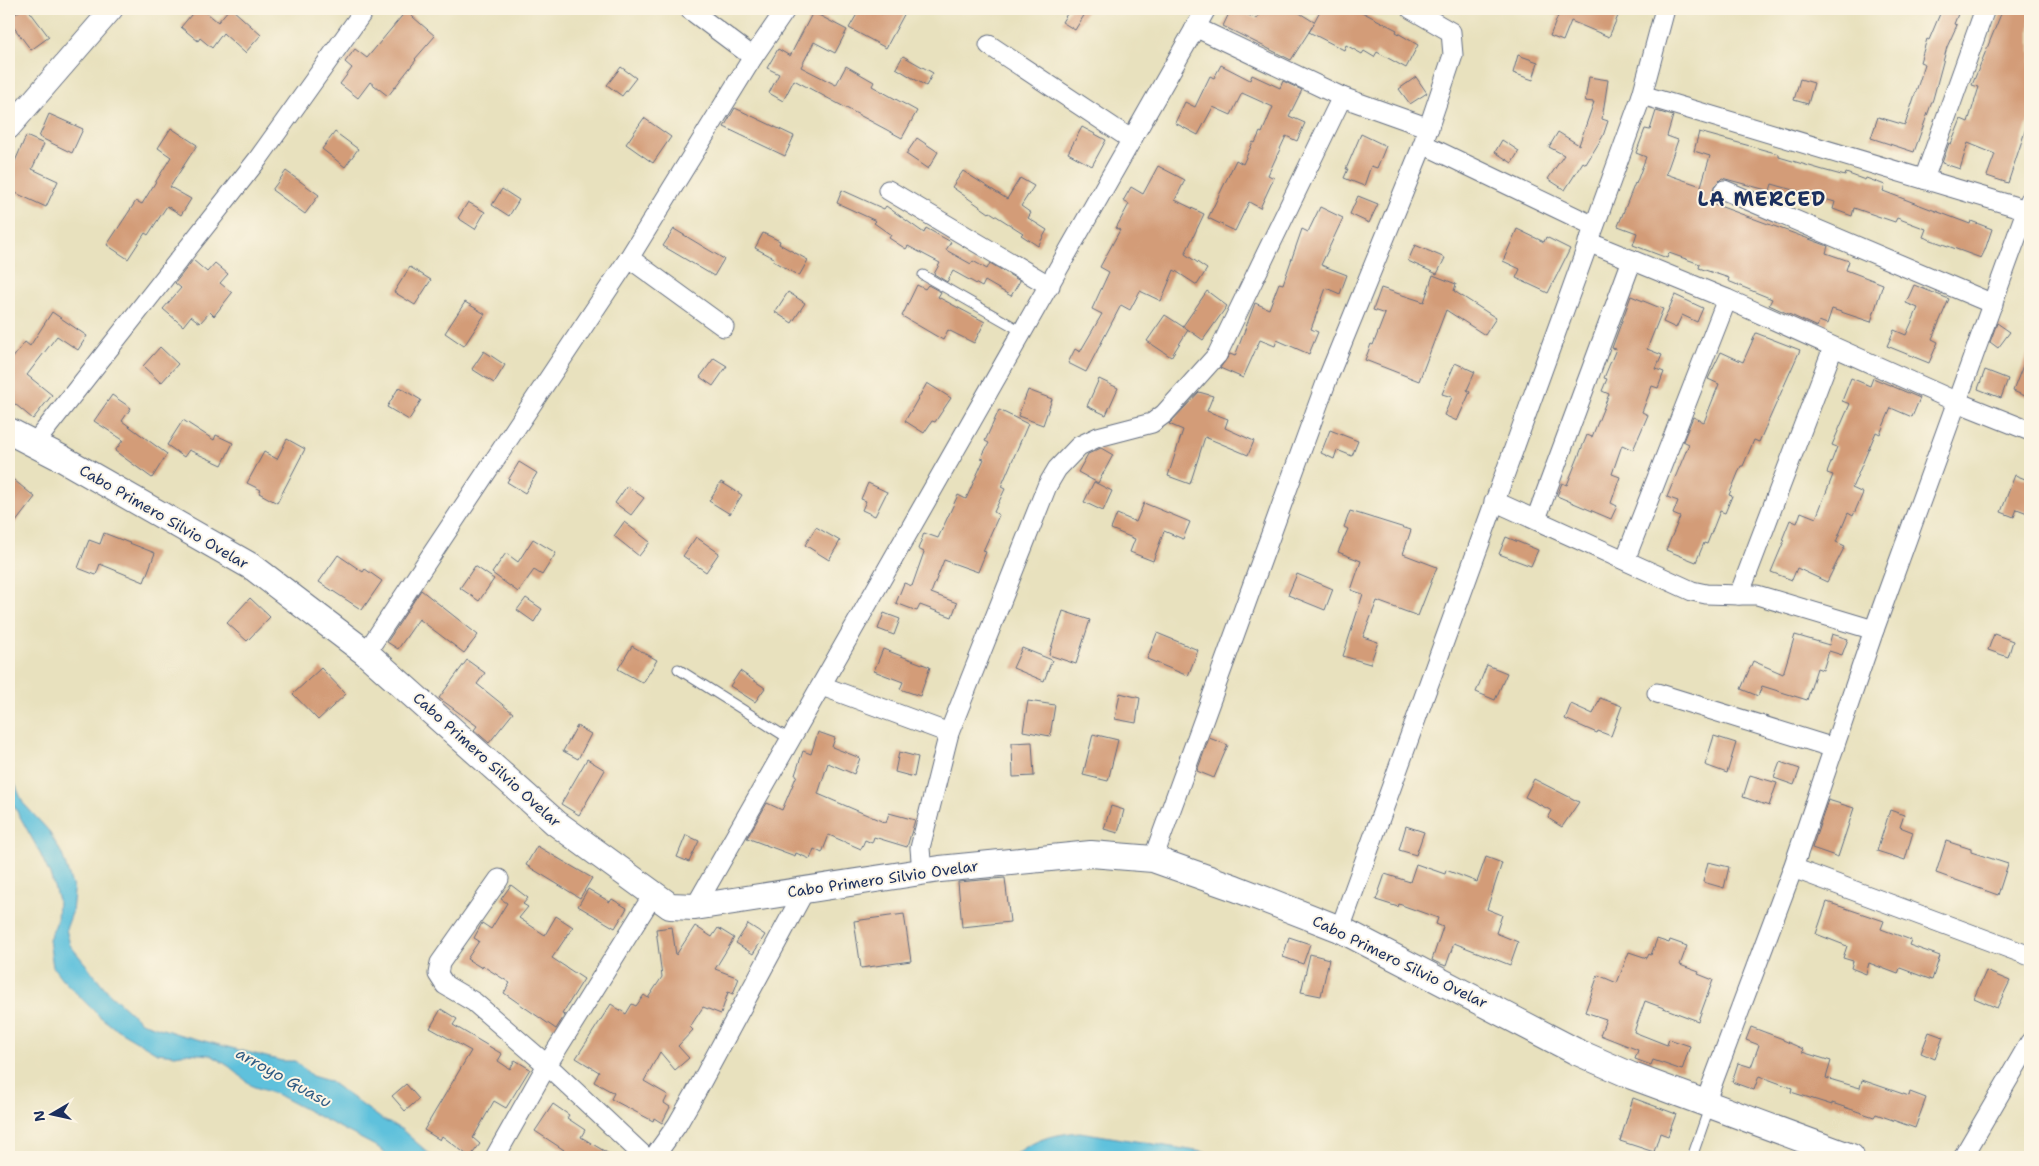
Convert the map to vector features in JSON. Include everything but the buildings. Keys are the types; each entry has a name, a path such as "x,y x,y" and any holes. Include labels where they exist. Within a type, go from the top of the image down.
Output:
{"main road":[{"name":"Cabo Primero Silvio Ovelar","path":"9,432 34,444 254,568 366,653 556,823 670,906 696,907 922,872 1091,854 1153,859 1235,888 1340,929 1575,1051 1632,1076 1851,1157"}],"street":[{"path":"9,128 112,9"},
{"path":"34,444 258,159 365,9"},
{"path":"689,9 753,57"},
{"path":"366,653 629,258 753,57 786,9"},
{"path":"696,907 1206,9"},
{"path":"1153,859 1327,380 1426,136 1453,56 1451,32 1411,9"},
{"path":"1340,929 1642,95 1665,9"},
{"path":"1924,180 1986,9"},
{"path":"1195,27 1426,136 1632,260 1727,299 1957,402 2030,431"},
{"path":"989,45 1132,140"},
{"path":"1642,95 1924,180 2028,205 1874,630 1793,868 1708,1104"},
{"path":"922,872 920,848 949,733 1046,486 1057,468 1079,446 1098,437 1152,423 1164,414 1217,355 1342,97"},
{"path":"888,190 1050,286"},
{"path":"1724,190 1993,304"},
{"path":"629,258 724,327"},
{"path":"1536,519 1632,260"},
{"path":"1625,560 1727,299"},
{"path":"1739,595 1833,348"},
{"path":"1494,501 1692,591 1706,594 1757,595 1874,630"},
{"path":"822,686 949,733"},
{"path":"1657,693 1834,748"},
{"path":"1793,868 2030,956"},
{"path":"499,879 440,963 438,974 445,985 474,1002 547,1066 645,1157"},
{"path":"654,1157 677,1125 696,1092 805,890"},
{"path":"495,1157 547,1066 653,895"},
{"path":"1963,1157 2030,1042"}],"lane":[{"path":"923,275 1024,332"},
{"path":"678,668 791,740"},
{"path":"1692,1157 1708,1104"}],"water":[{"name":"arroyo Guasu","path":"9,779 15,784 23,803 48,830 62,854 74,891 72,913 66,929 70,945 109,993 141,1022 181,1035 282,1061 295,1061 312,1076 329,1081 383,1120 401,1129 433,1157 389,1157 379,1148 278,1095 252,1086 230,1067 211,1055 157,1053 113,1027 98,1015 62,979 53,967 49,940 57,921 58,900 51,877 38,849 9,800"},
{"path":"1080,1132 1233,1157 1011,1157 1028,1146 1044,1139"}],"district":[{"name":"LA MERCED","path":"1762,199"}]}
